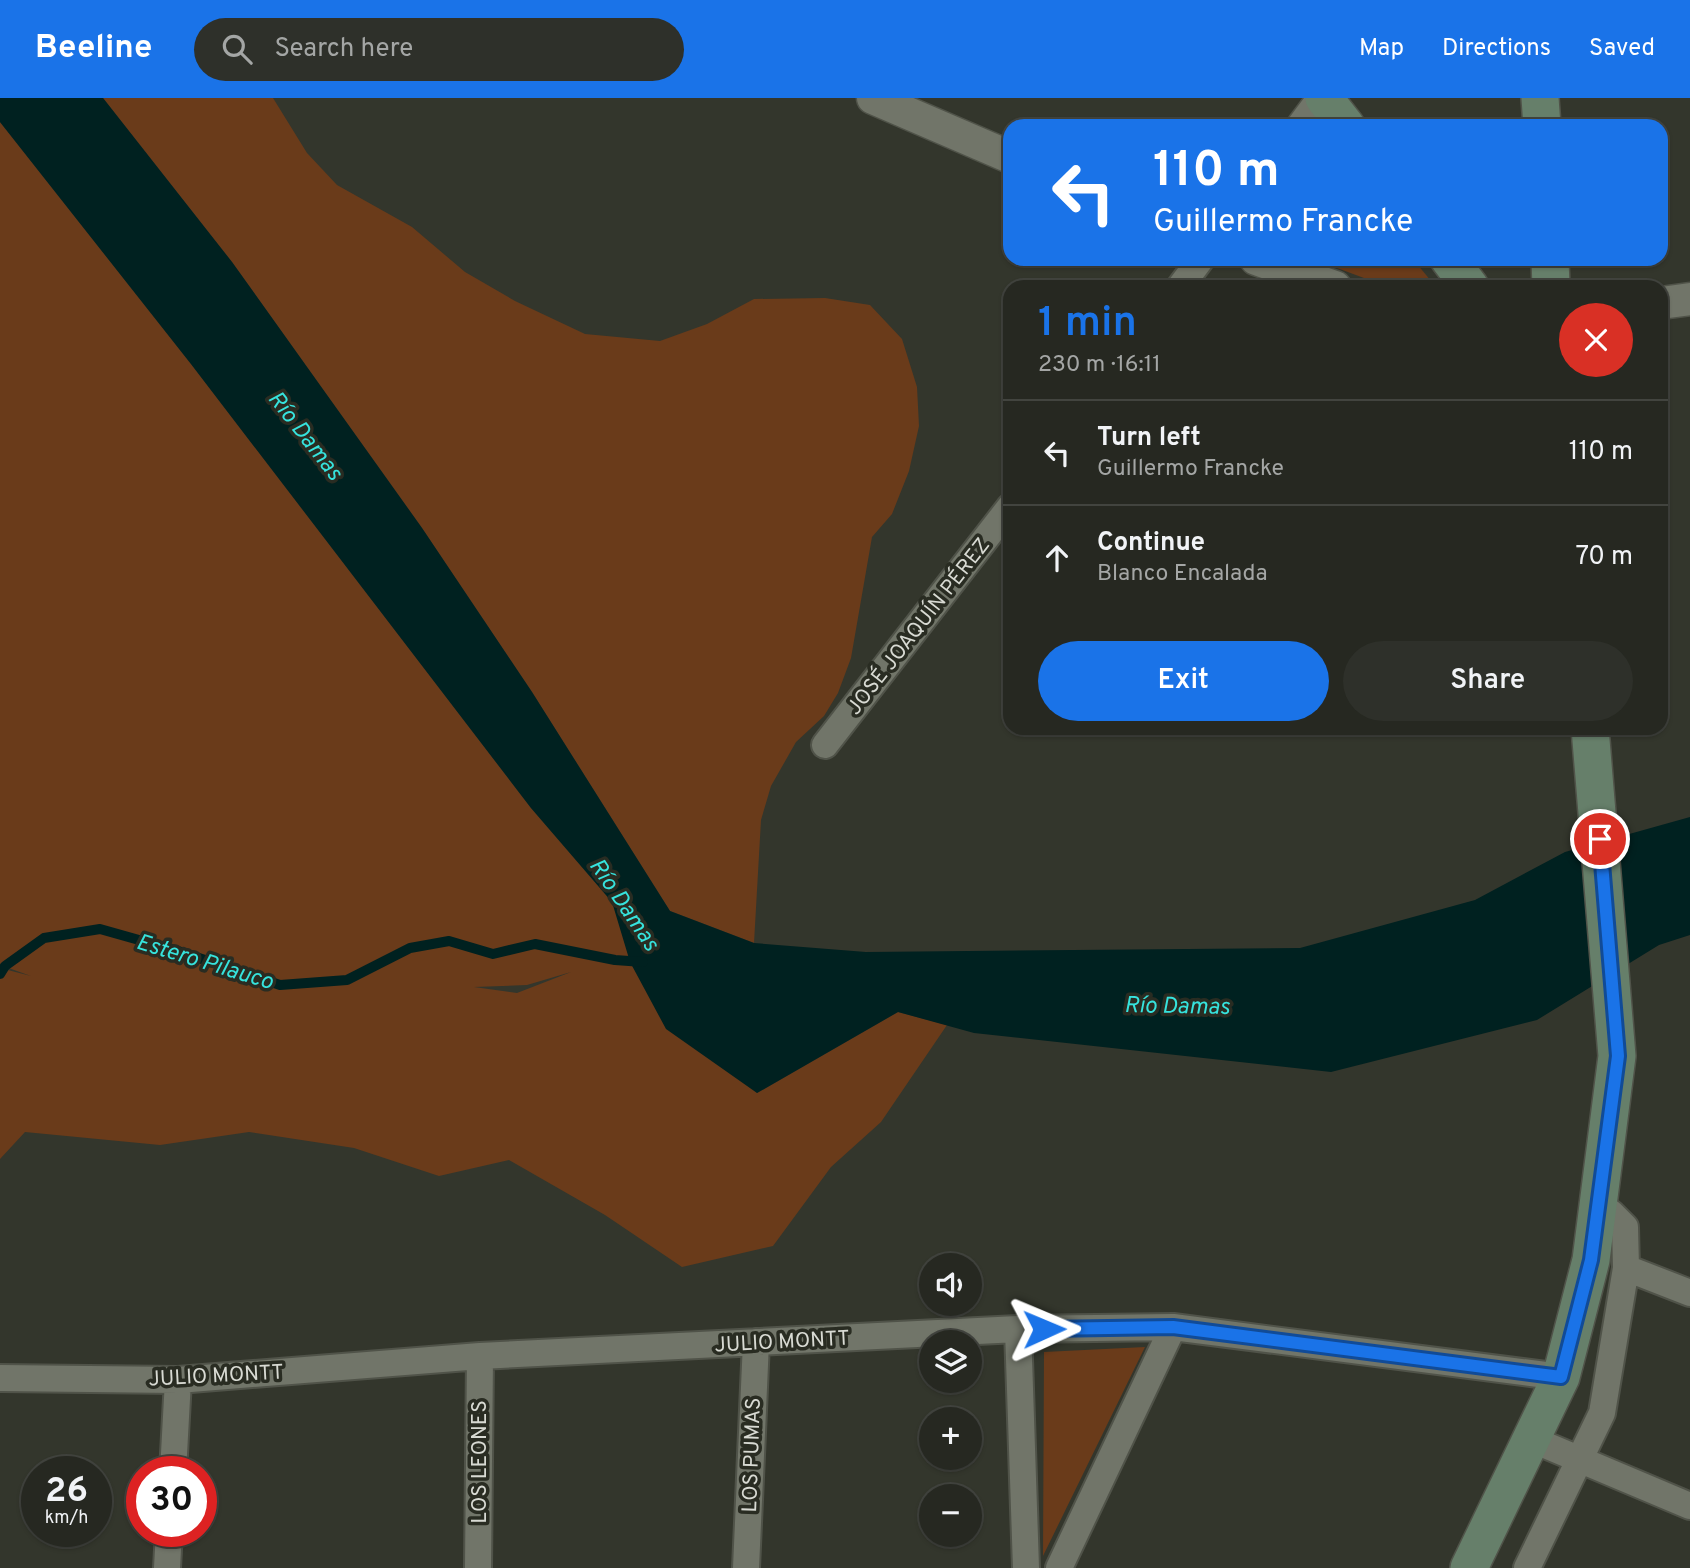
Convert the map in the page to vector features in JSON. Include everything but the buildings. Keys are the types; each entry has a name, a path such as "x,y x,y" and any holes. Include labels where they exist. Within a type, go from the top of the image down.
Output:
{"main road":[{"path":"1324,98 1340,119"},
{"path":"1540,98 1542,119"},
{"path":"1454,266 1466,280"},
{"path":"1469,1568 1561,1377 1591,1260 1618,1056 1591,735"}],"street":[{"path":"873,98 1003,154"},
{"path":"1308,119 1324,98"},
{"path":"1186,280 1196,266"},
{"path":"1276,266 1315,280"},
{"path":"1668,302 1690,299"},
{"name":"JOSÉ JOAQUÍN PÉREZ","path":"825,745 1003,516"},
{"path":"1527,1568 1602,1413 1626,1268 1625,1227 1611,1213 1598,1209"},
{"path":"1626,1268 1690,1293"},
{"path":"1059,1568 1173,1327"},
{"name":"JULIO MONTT","path":"0,1378 178,1380 480,1356 1018,1329 1173,1327 1561,1377"},
{"path":"1018,1329 1026,1568"},
{"name":"LOS PUMAS","path":"746,1568 756,1342"},
{"name":"LOS LEONES","path":"478,1568 480,1356"},
{"path":"174,1456 178,1380"},
{"path":"1531,1439 1690,1506"},
{"path":"167,1568 168,1547"}],"shaded area":[{"path":"103,98 273,98 307,153 337,185 412,227 465,272 515,301 585,334 660,341 707,324 754,299 825,298 870,305 902,339 917,387 919,426 909,471 892,514 872,537 851,658 838,693 824,716 796,742 771,786 761,820 754,943 670,911 532,692 422,528 232,262"},
{"path":"0,122 191,364 531,808 612,902 757,1093 898,1012 947,1025 881,1122 831,1167 773,1246 682,1267 605,1215 509,1160 439,1176 354,1148 249,1132 160,1145 25,1132 0,1159 0,968 31,976 0,965","holes":["571,972 517,993 474,987 527,985"]},
{"path":"1332,266 1419,266 1430,280 1369,280"},
{"path":"1145,1347 1043,1556 1044,1352"}],"water":[{"name":"Río Damas","path":"0,98 103,98 232,262 422,528 532,692 670,911 754,943 866,952 1300,948 1475,900 1565,852 1690,817 1690,935 1659,945 1537,1020 1331,1072 974,1033 898,1012 757,1093 666,1029 630,962 612,902 531,808 191,364 0,122"}],"waterway":[{"name":"Estero Pilauco","path":"0,974 5,966 44,938 100,929 178,951 280,985 347,980 410,948 449,941 493,954 535,944 615,960 643,962"}],"route":[{"path":"1044,1329 1173,1327 1561,1377 1591,1260 1618,1056 1600,839"}]}
